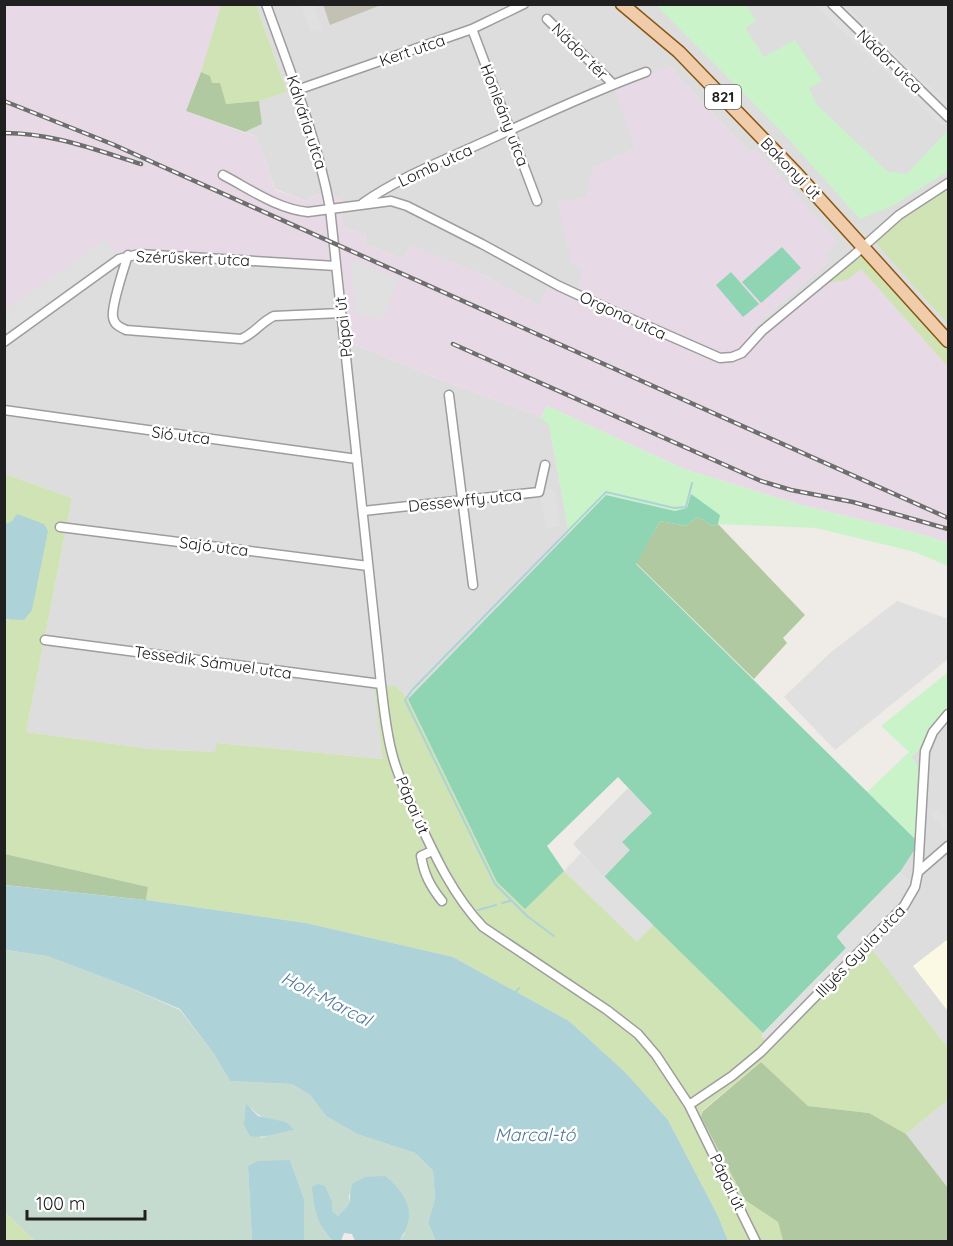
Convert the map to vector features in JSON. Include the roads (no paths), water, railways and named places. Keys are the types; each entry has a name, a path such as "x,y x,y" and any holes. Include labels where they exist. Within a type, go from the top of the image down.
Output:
{"main road":[{"name":"Bakonyi út","path":"622,4 679,52 796,172 948,341"}],"street":[{"name":"Kálvária utca","path":"266,4 325,178 335,243"},
{"name":"Kert utca","path":"297,90 472,29 524,4"},
{"name":"Nádor utca","path":"832,4 948,117"},
{"name":"Nádor tér","path":"547,19 613,84"},
{"name":"Honleány utca","path":"472,29 537,201"},
{"name":"Lomb utca","path":"223,175 295,211 308,212 360,205 381,190 613,84 646,72"},
{"name":"Orgona utca","path":"360,205 391,201 407,206 482,243 559,286 720,358 742,353 762,331 899,215 948,183"},
{"name":"Pápai út","path":"335,243 381,684 393,759 432,851 454,891 470,913 483,927 607,1010 638,1034 656,1054 689,1105 756,1242"},
{"name":"Szérűskert utca","path":"4,342 119,259 128,255 336,266"},
{"path":"128,255 113,317 118,327 126,330 241,339 249,337 274,316 341,313"},
{"path":"449,395 473,585"},
{"name":"Sió utca","path":"4,410 357,459"},
{"name":"Dessewffy utca","path":"363,511 539,492 545,465"},
{"name":"Sajó utca","path":"60,526 368,566"},
{"name":"Tessedik Sámuel utca","path":"45,640 381,684"},
{"name":"Illyés Gyula utca","path":"689,1105 732,1076 761,1052 853,961 904,906 915,888 918,873 925,751 933,732 948,714"},
{"path":"918,873 948,846"},
{"path":"432,851 421,856 423,870 430,885 442,901"}],"water":[{"path":"17,514 44,524 48,531 32,610 24,620 4,619 5,524 12,521"},
{"name":"Marcal-tó","path":"4,885 146,900 306,923 453,957 569,1021 625,1072 668,1120 718,1216 728,1241 436,1241 428,1223 435,1198 433,1171 415,1153 357,1134 326,1116 310,1095 292,1084 230,1081 214,1054 180,1009 47,956 5,950"},
{"path":"246,1104 258,1116 286,1122 294,1130 266,1136 250,1136 244,1125"},
{"path":"290,1160 304,1199 304,1241 252,1241 248,1166 258,1161"},
{"path":"385,1176 400,1190 408,1206 408,1222 399,1241 355,1241 352,1234 344,1233 341,1241 333,1241 317,1216 312,1187 318,1184 325,1186 332,1202 332,1211 338,1216 349,1204 352,1184 365,1177"}],"waterway":[{"path":"554,936 527,916 495,884 405,700 412,690 606,492 674,508 686,507 692,483"},
{"path":"502,903 510,901"},
{"path":"478,910 496,905"},
{"path":"516,992 519,988"}],"railway":[{"path":"4,101 112,144 948,518"},
{"path":"4,133 57,139 141,164"},
{"path":"453,344 761,481 791,490 853,502 948,529"}],"water label":[{"name":"Holt-Marcal","path":"326,999"}]}
